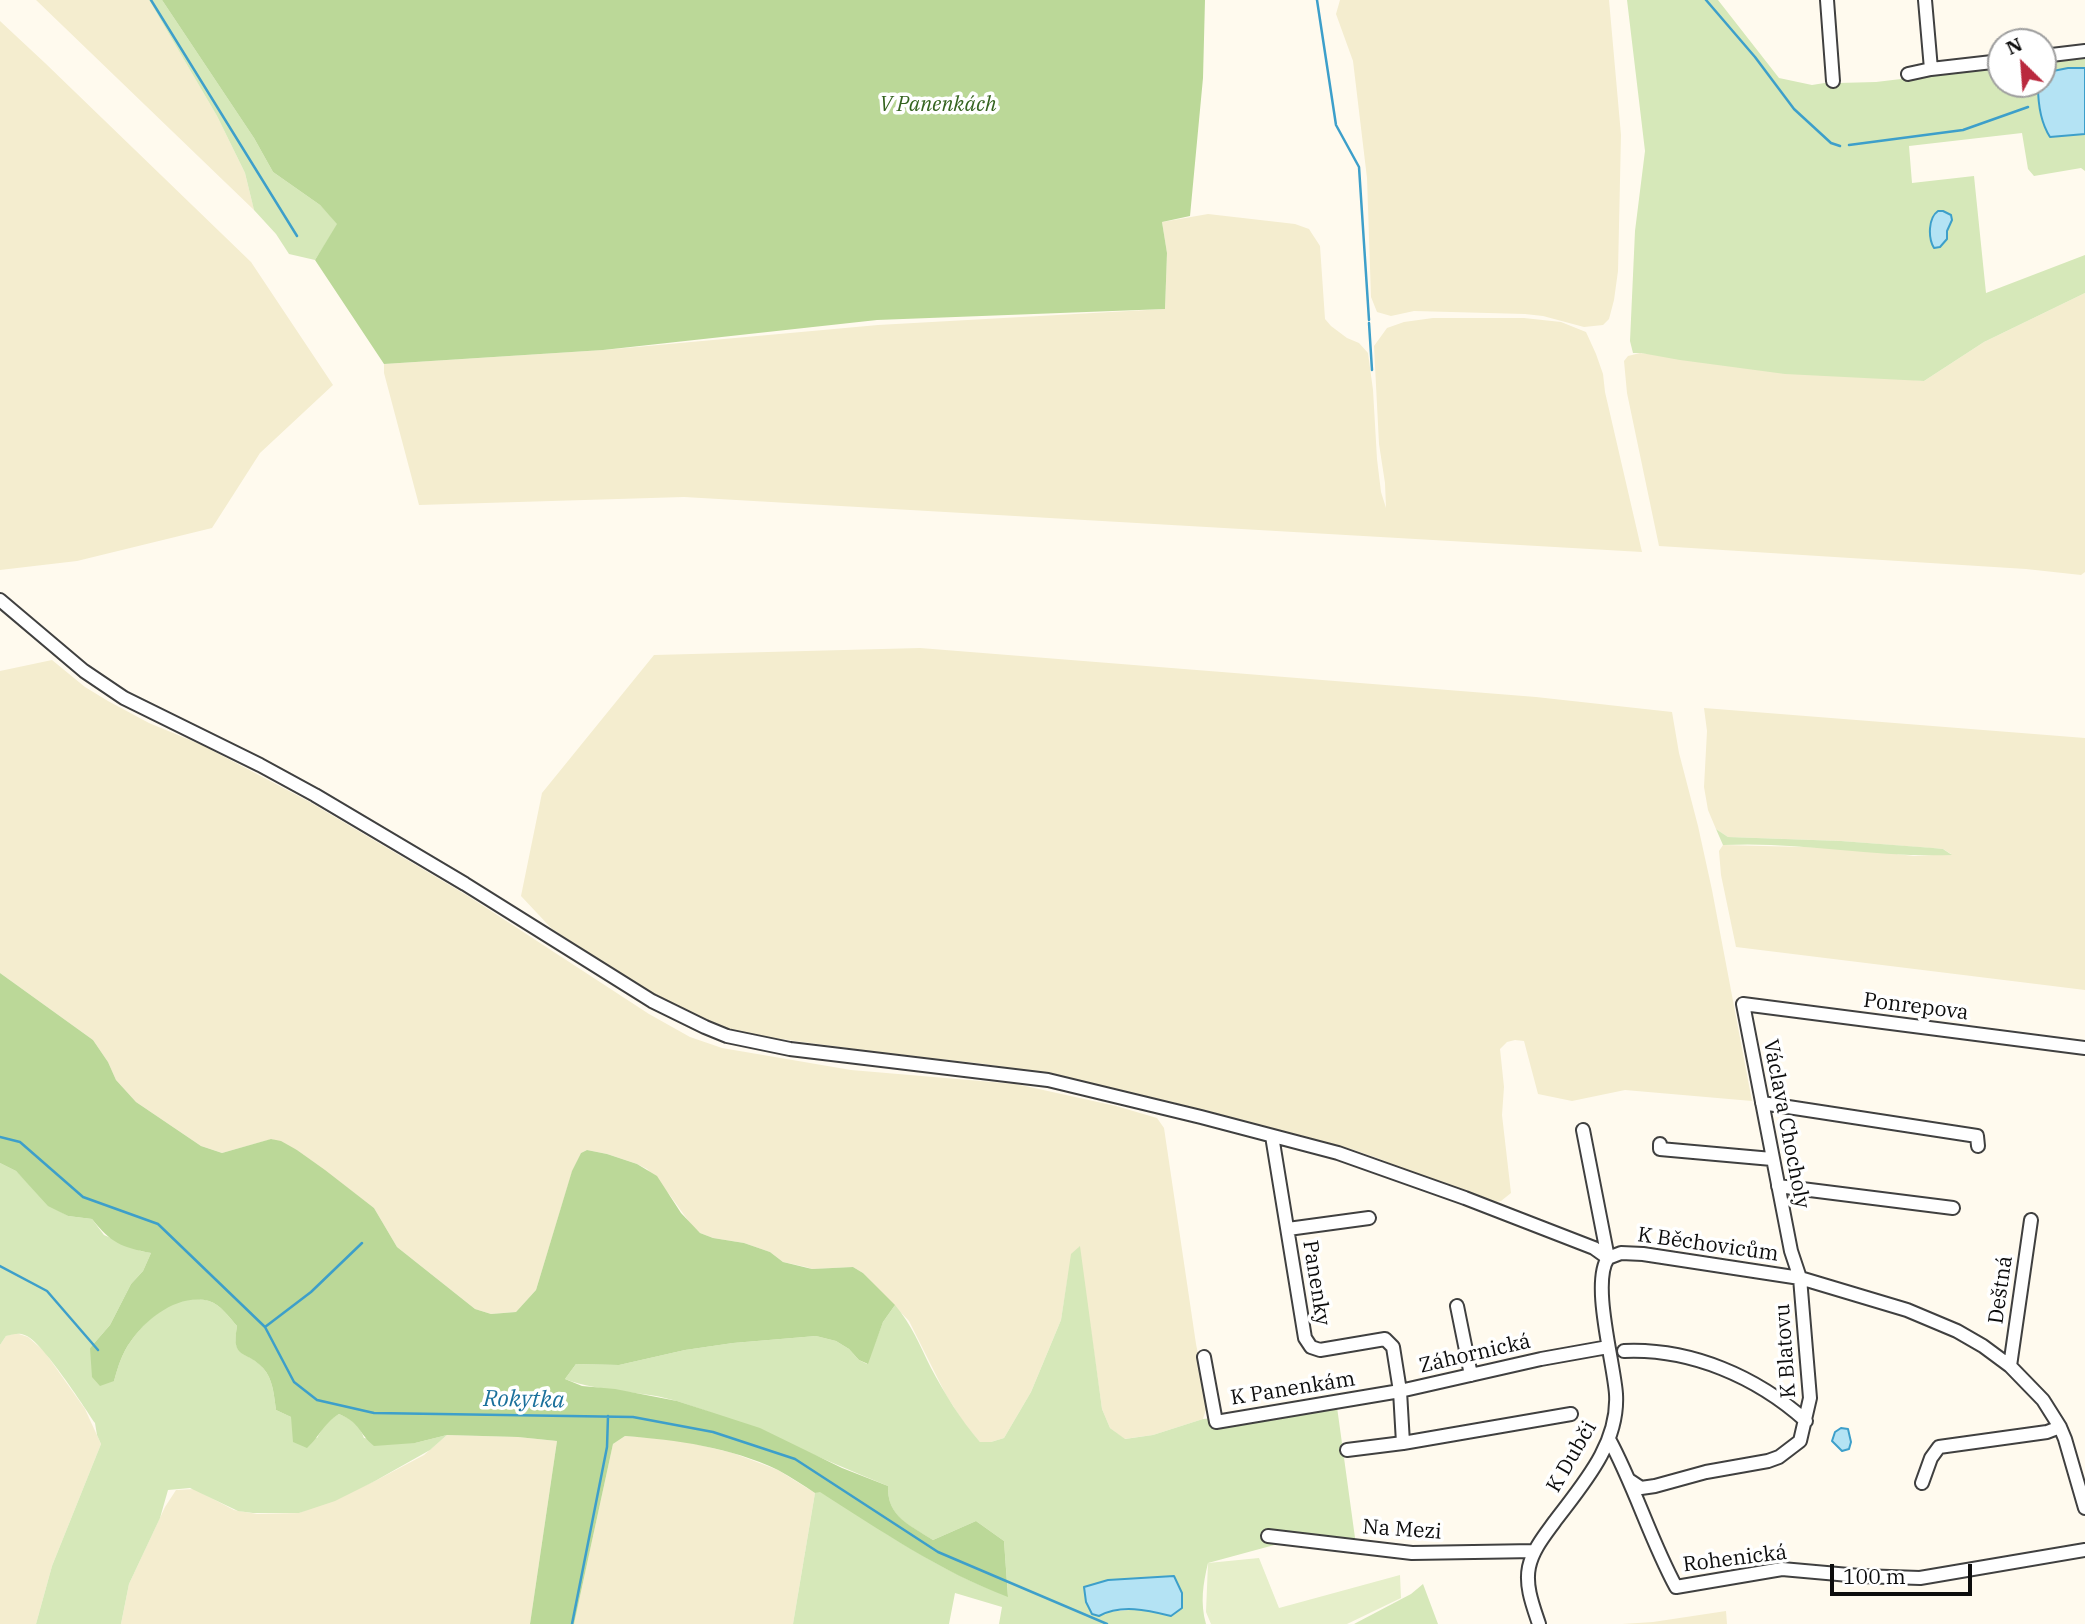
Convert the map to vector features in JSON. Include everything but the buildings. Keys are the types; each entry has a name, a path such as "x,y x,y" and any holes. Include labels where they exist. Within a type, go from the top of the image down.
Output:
{"street":[{"path":"1827,0 1833,81"},
{"path":"1925,0 1931,69"},
{"path":"2057,54 2085,51"},
{"path":"1908,74 1987,63"},
{"name":"K Běchovicům","path":"0,600 84,671 124,698 226,747 314,795 465,884 652,1001 727,1036 790,1049 1048,1080 1338,1153 1594,1248 1608,1258 1620,1253 1643,1254 1800,1278 1907,1310 1956,1331 2010,1366 2043,1400 2060,1427 2085,1508"},
{"name":"Ponrepova","path":"1743,1004 2085,1048"},
{"name":"Václava Chocholy","path":"1743,1004 1791,1251 1800,1278"},
{"path":"1762,1103 1977,1136 1978,1146"},
{"name":"K Dubči","path":"1539,1624 1528,1586 1529,1568 1535,1551 1588,1477 1609,1439 1615,1415 1616,1394 1608,1347 1602,1281 1608,1258 1583,1130"},
{"name":"Panenky","path":"1272,1136 1305,1338 1311,1348 1320,1350 1385,1339 1393,1347 1400,1391"},
{"path":"1660,1144 1660,1149 1772,1159"},
{"path":"1778,1186 1952,1208"},
{"path":"1287,1229 1369,1218"},
{"name":"Deštná","path":"2010,1366 2031,1220"},
{"name":"K Blatovu","path":"1800,1278 1810,1398 1806,1421"},
{"path":"1457,1306 1471,1375"},
{"name":"Záhornická","path":"1403,1443 1400,1391 1541,1359 1608,1347"},
{"path":"1625,1351 1649,1350 1717,1365 1790,1406 1806,1421 1800,1441 1779,1457 1706,1472 1656,1486 1641,1488 1629,1480"},
{"name":"K Panenkám","path":"1204,1357 1216,1422 1400,1391"},
{"path":"1347,1450 1571,1414"},
{"path":"1922,1483 1931,1458 1939,1447 2047,1432 2060,1427"},
{"name":"Rohenická","path":"1609,1439 1676,1587 1782,1569 1920,1578 2085,1550"},
{"name":"Na Mezi","path":"1268,1536 1412,1553 1535,1551"}],"shaded area":[{"path":"36,0 149,0 217,116 245,173 254,210"},
{"path":"1340,0 1609,0 1621,135 1618,271 1609,319 1603,325 1584,327 1525,314 1414,311 1391,316 1377,312 1371,297 1367,178 1353,61 1336,14"},
{"path":"0,21 251,262 333,385 260,453 212,528 77,561 0,570"},
{"path":"1208,214 1295,224 1309,229 1320,246 1325,319 1347,338 1359,343 1368,353 1377,459 1386,508 1379,444 1374,346 1387,328 1404,322 1433,318 1524,318 1561,322 1586,332 1603,374 1642,552 684,497 419,505 384,373 384,364 603,350 878,325 1165,309 1167,253 1162,222"},
{"path":"2085,293 2085,572 2081,575 2026,569 1659,546 1627,393 1624,361 1628,356 1640,353 1924,381 1984,342"},
{"path":"920,648 1536,697 1672,712 1679,753 1712,890 1752,1101 1625,1090 1572,1101 1538,1094 1524,1041 1507,1042 1500,1049 1504,1087 1502,1115 1511,1193 1495,1202 1351,1149 1059,1077 985,1064 722,1031 678,1011 552,929 521,896 542,793 654,655"},
{"path":"52,660 85,687 108,701 149,723 202,745 308,801 468,896 649,1014 690,1037 722,1048 851,1070 1016,1084 1157,1118 1164,1128 1196,1344 1208,1403 1203,1419 1153,1435 1124,1439 1110,1428 1102,1409 1079,1247 1068,1276 1061,1320 1031,1392 1004,1438 980,1442 946,1395 909,1321 863,1273 853,1267 812,1269 783,1262 770,1252 700,1233 647,1169 637,1164 587,1150 581,1153 572,1172 536,1290 516,1312 491,1314 475,1309 397,1247 374,1208 297,1150 272,1139 222,1153 201,1146 136,1102 116,1080 93,1040 0,973 0,671"},
{"path":"1704,708 2085,738 2085,990 1736,947 1721,875 1719,851 1723,845 1844,848 1914,856 1951,854 1943,849 1841,841 1728,837 1716,829 1708,810 1704,787 1707,731"},
{"path":"16,1333 28,1337 44,1351 85,1409 101,1444 52,1566 36,1624 0,1624 0,1345 6,1336"},
{"path":"447,1435 557,1441 530,1624 121,1624 129,1584 165,1507 176,1490 194,1489 234,1510 257,1514 299,1513 375,1481 424,1455"},
{"path":"625,1436 679,1440 733,1453 778,1470 815,1493 793,1624 574,1624 613,1444"},
{"path":"1726,1611 1727,1624 1622,1624 1653,1622"}],"green space":[{"path":"149,0 162,0 254,138 273,172 320,205 338,224 315,260 289,254 276,234 254,210 245,173 217,116"},
{"name":"V Panenkách","path":"162,0 1205,0 1203,78 1190,216 1162,222 1167,253 1165,309 877,320 603,350 384,364 315,260 337,224 320,205 273,172 254,138"},
{"path":"1627,0 1718,0 1779,78 1812,85 1837,81 1876,82 1987,69 1987,98 2041,98 2050,137 2085,134 2085,171 2081,168 2034,176 2028,169 2022,133 1909,146 1912,183 1974,176 1986,293 2085,255 2085,293 1984,342 1924,381 1785,374 1633,353 1630,341 1635,231 1645,151"},
{"path":"2085,57 2085,68 2057,70 2057,60"},
{"path":"1716,829 1728,837 1933,848 1943,849 1952,855 1895,854 1781,845 1723,845"},
{"path":"0,973 93,1040 116,1080 136,1102 201,1146 222,1153 271,1139 297,1150 374,1208 397,1247 475,1309 491,1314 516,1312 536,1290 572,1171 581,1153 587,1150 637,1164 657,1176 681,1213 700,1233 770,1252 783,1262 812,1269 853,1267 863,1273 895,1305 883,1322 868,1364 836,1341 816,1336 685,1350 619,1365 576,1364 565,1379 582,1386 615,1389 677,1401 760,1428 842,1468 888,1486 891,1505 896,1513 933,1540 976,1521 1004,1541 1008,1597 935,1563 820,1492 815,1493 760,1462 703,1446 625,1436 613,1444 574,1624 530,1624 557,1441 447,1435 415,1443 374,1446 352,1421 339,1414 307,1448 293,1442 291,1417 276,1410 266,1372 257,1362 238,1350 237,1326 217,1305 198,1299 175,1304 155,1316 138,1332 125,1350 114,1381 100,1386 92,1377 90,1348 110,1325 151,1253 117,1243 92,1219 68,1216 48,1206 16,1171 0,1163"},
{"path":"0,1163 16,1171 50,1206 68,1216 92,1219 104,1235 151,1253 110,1325 90,1348 114,1381 128,1346 146,1323 175,1303 197,1299 209,1301 221,1308 237,1326 238,1349 266,1372 276,1410 291,1417 317,1438 326,1422 339,1414 354,1423 364,1438 415,1443 447,1435 430,1450 375,1481 335,1501 299,1513 238,1511 190,1488 168,1490 160,1518 129,1584 121,1624 36,1624 52,1566 101,1444 95,1423 63,1376 34,1342 27,1336 16,1334 6,1336 0,1345"},
{"path":"1080,1246 1102,1409 1110,1428 1125,1439 1153,1435 1203,1419 1337,1407 1356,1545 1289,1541 1208,1563 1203,1594 1206,1624 999,1624 1002,1607 955,1593 949,1624 793,1624 815,1493 820,1491 934,1562 1008,1596 1004,1541 976,1521 933,1540 895,1513 888,1486 759,1431 680,1402 593,1387 565,1379 576,1364 619,1365 685,1350 816,1336 836,1341 867,1364 883,1322 895,1305 911,1327 936,1378 959,1415 980,1442 991,1442 1004,1438 1031,1392 1061,1320 1071,1254","holes":["1182,1593 1171,1616 1140,1609 1107,1612"]},
{"path":"1259,1558 1279,1608 1400,1575 1401,1598 1347,1624 1211,1624 1206,1612 1208,1563"},
{"path":"1423,1584 1438,1624 1354,1624 1411,1594"}],"water":[{"path":"2085,68 2085,134 2050,137 2044,126 2039,98 2057,98 2057,70"},
{"path":"1938,211 1951,215 1952,220 1947,239 1940,247 1934,248 1930,228 1932,218"},
{"path":"1841,1428 1848,1429 1851,1442 1849,1449 1842,1451 1832,1441 1835,1432"},
{"path":"1174,1576 1182,1593 1182,1608 1171,1616 1125,1609 1099,1616 1092,1614 1086,1602 1084,1587 1108,1580"}],"waterway":[{"path":"151,0 297,236"},
{"path":"1317,0 1336,125 1359,167 1369,320"},
{"path":"1706,0 1755,57 1794,109 1831,143 1840,146"},
{"path":"1849,145 1963,130 2028,107"},
{"path":"1369,323 1372,370"},
{"name":"Rokytka","path":"0,1137 20,1142 83,1197 158,1224 265,1327 294,1382 317,1400 374,1413 633,1417 713,1432 795,1459 938,1552 1107,1624"},
{"path":"265,1327 311,1292 362,1243"},
{"path":"0,1266 47,1291 98,1350"},
{"path":"572,1624 607,1447 608,1416"}]}
